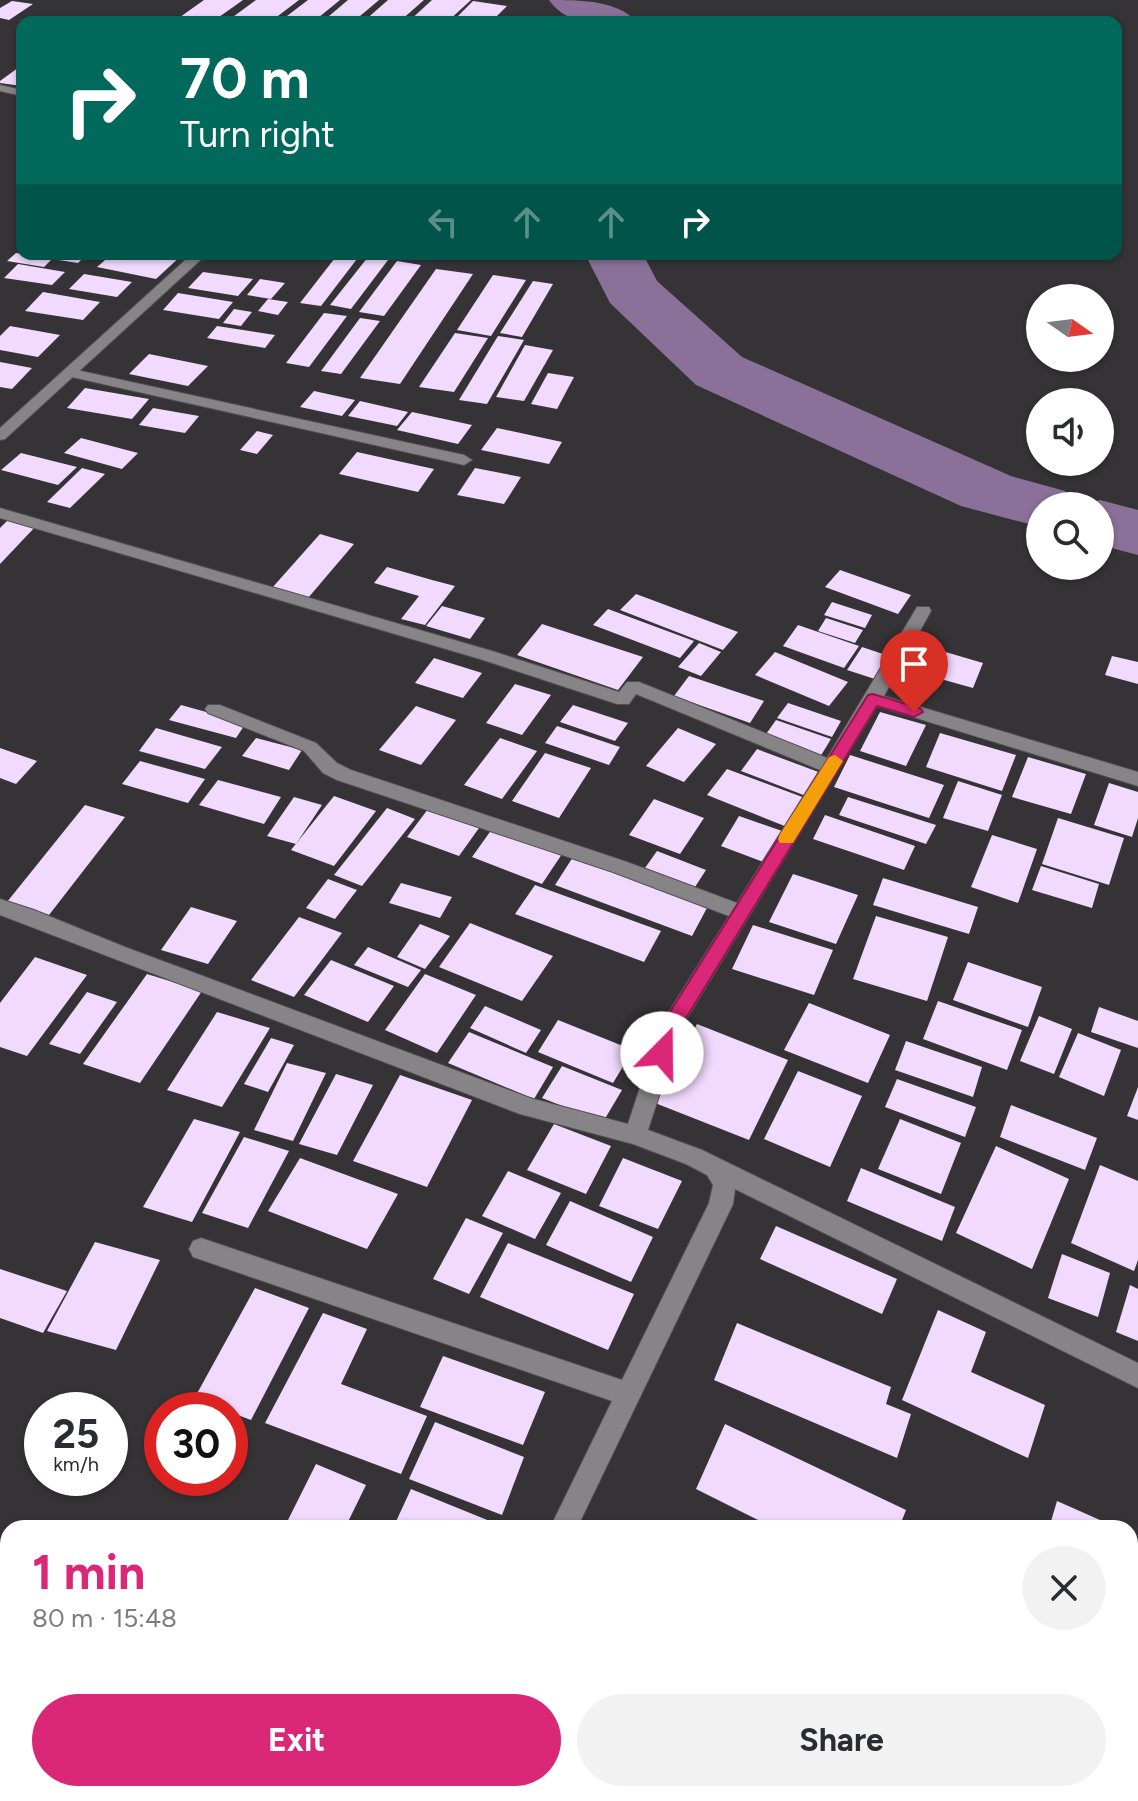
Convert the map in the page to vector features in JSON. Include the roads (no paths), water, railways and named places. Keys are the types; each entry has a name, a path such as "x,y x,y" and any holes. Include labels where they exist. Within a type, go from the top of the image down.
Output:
{"street":[{"path":"0,436 194,260"},
{"path":"72,373 464,460"},
{"path":"0,513 486,655 623,700 633,686 831,767"},
{"path":"635,1135 671,1026 873,699 923,611"},
{"path":"873,699 1138,779"},
{"path":"214,709 310,747 330,768 344,775 620,867 740,912"},
{"path":"0,907 528,1107 635,1135 715,1168 1138,1376"},
{"path":"567,1520 721,1204 725,1183 715,1168"},
{"path":"201,1249 627,1394"}],"waterway":[{"path":"572,0 602,16"},
{"path":"617,260 631,290 719,371 986,491 1026,502"},
{"path":"1114,526 1138,533"}]}
